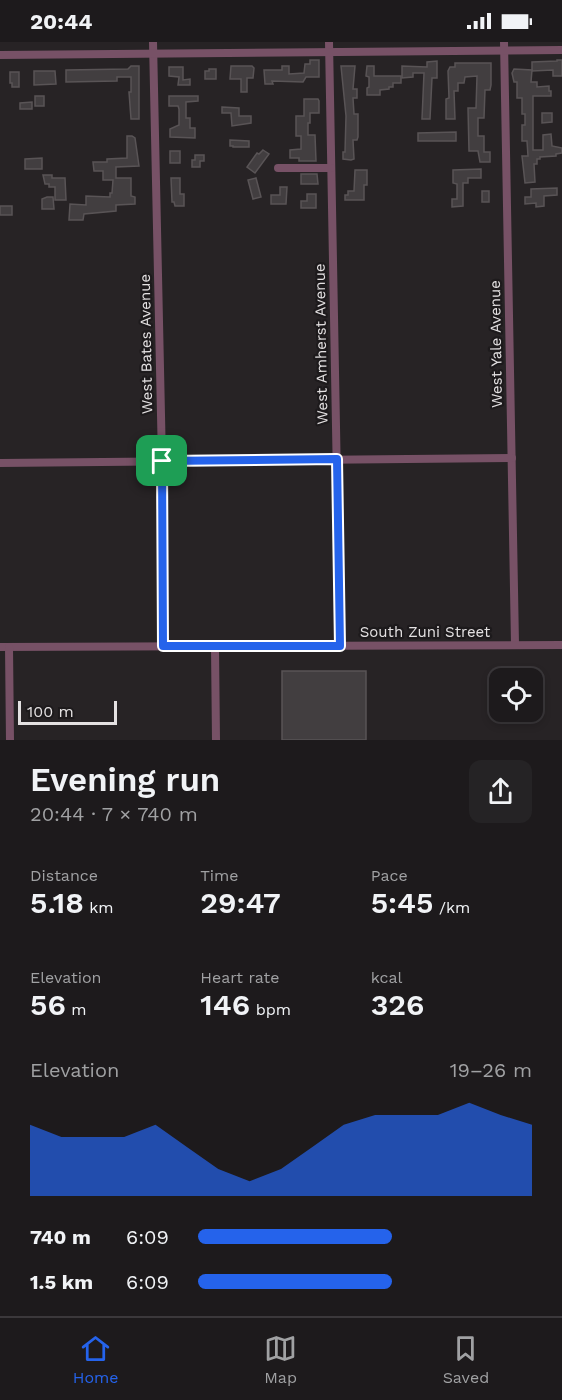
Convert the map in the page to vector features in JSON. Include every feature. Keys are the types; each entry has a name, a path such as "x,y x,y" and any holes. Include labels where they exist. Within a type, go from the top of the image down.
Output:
{"street":[{"name":"West Bates Avenue","path":"153,42 162,461 163,646"},
{"name":"West Amherst Avenue","path":"329,42 340,646"},
{"name":"West Yale Avenue","path":"504,42 515,645"},
{"path":"0,55 562,50"},
{"path":"278,168 331,168"},
{"path":"0,463 512,458"},
{"name":"South Zuni Street","path":"4,647 562,645"},
{"path":"215,646 216,740"},
{"path":"4,647 10,740"}],"building":[{"path":"310,60 319,60 319,77 306,77 303,82 272,81 273,84 265,84 264,70 282,70 282,66 289,66 289,74 304,73 305,64 310,64"},
{"path":"562,60 562,76 553,76 553,70 532,71 532,62"},
{"path":"437,61 437,78 432,78 430,119 422,119 424,73 413,73 413,77 402,78 402,66 427,67 427,62"},
{"path":"455,63 491,63 491,85 490,90 485,90 484,118 478,118 478,136 484,136 484,152 490,152 490,162 480,162 478,151 469,151 468,108 476,108 477,76 465,77 464,83 458,83 458,91 454,91 455,119 446,119 446,99 449,98 448,71 450,67 455,67"},
{"path":"131,66 139,66 139,119 131,119 129,92 131,92 131,77 117,77 117,81 66,82 66,70 128,69"},
{"path":"231,66 252,66 254,68 253,78 247,78 247,92 241,92 241,79 230,79"},
{"path":"341,66 355,66 353,89 357,89 357,98 353,98 354,114 358,114 358,137 357,140 353,140 354,159 351,160 343,159 346,116"},
{"path":"367,66 374,66 374,76 401,76 401,83 393,83 393,87 380,90 380,95 367,95 369,77 366,76"},
{"path":"169,67 183,67 183,80 190,79 190,85 178,85 179,77 169,76"},
{"path":"216,69 216,79 205,79 205,71"},
{"path":"514,69 532,70 531,82 537,82 537,87 549,86 549,91 551,91 551,96 533,96 533,150 543,150 543,135 551,134 552,146 562,148 562,153 556,156 537,159 537,164 534,164 535,182 525,183 522,156 528,156 527,141 522,141 522,125 525,125 525,114 522,114 522,98 517,98 517,82 514,82 512,73"},
{"path":"34,71 55,71 56,84 34,85"},
{"path":"10,72 19,72 19,87 12,87"},
{"path":"35,96 44,96 44,106 35,106"},
{"path":"169,96 198,96 198,101 186,102 186,118 190,118 190,128 195,128 195,138 170,137 170,129 179,125 179,109 178,106 169,106"},
{"path":"304,99 318,99 319,101 319,113 310,113 310,123 308,123 308,135 315,135 316,161 299,161 299,158 290,158 290,150 301,149 301,136 296,136 296,116 304,116"},
{"path":"32,102 32,109 20,109 20,103"},
{"path":"222,107 239,108 239,116 251,116 251,123 232,126 231,113 222,113"},
{"path":"542,113 552,113 552,122 542,123"},
{"path":"456,132 456,141 418,141 418,133"},
{"path":"127,136 135,138 139,166 116,167 116,178 131,178 131,196 135,197 135,204 116,205 116,211 84,214 83,220 69,220 70,204 86,205 86,196 110,197 113,180 103,180 103,171 94,171 93,162 127,158"},
{"path":"230,140 249,141 249,147 230,146"},
{"path":"263,150 269,154 255,173 247,167 257,153"},
{"path":"170,151 180,151 180,163 170,163"},
{"path":"195,155 204,155 204,161 200,161 200,167 192,167"},
{"path":"42,158 42,169 25,169 25,159"},
{"path":"481,169 481,178 468,178 468,183 463,183 463,206 452,207 452,199 457,199 457,184 453,183 453,170"},
{"path":"355,170 367,170 364,200 345,200 348,191 354,191"},
{"path":"301,174 317,174 318,184 301,184"},
{"path":"43,175 65,178 66,200 55,200 55,187 45,184"},
{"path":"171,178 180,178 180,194 184,194 184,206 175,206 172,202"},
{"path":"256,178 261,197 253,199 248,180"},
{"path":"280,187 287,187 286,204 271,204 271,195 280,195"},
{"path":"557,188 557,195 544,196 544,206 536,207 536,203 525,204 525,197 531,197 531,189"},
{"path":"482,191 489,191 489,202 482,202"},
{"path":"307,194 316,194 316,208 301,208 301,201 307,201"},
{"path":"53,197 54,209 42,209 42,199"},
{"path":"0,206 12,206 12,215 0,215"},
{"path":"282,671 366,671 366,740 282,740"}],"route":[{"path":"337,459 340,646 163,646 162,461 337,459"}]}
